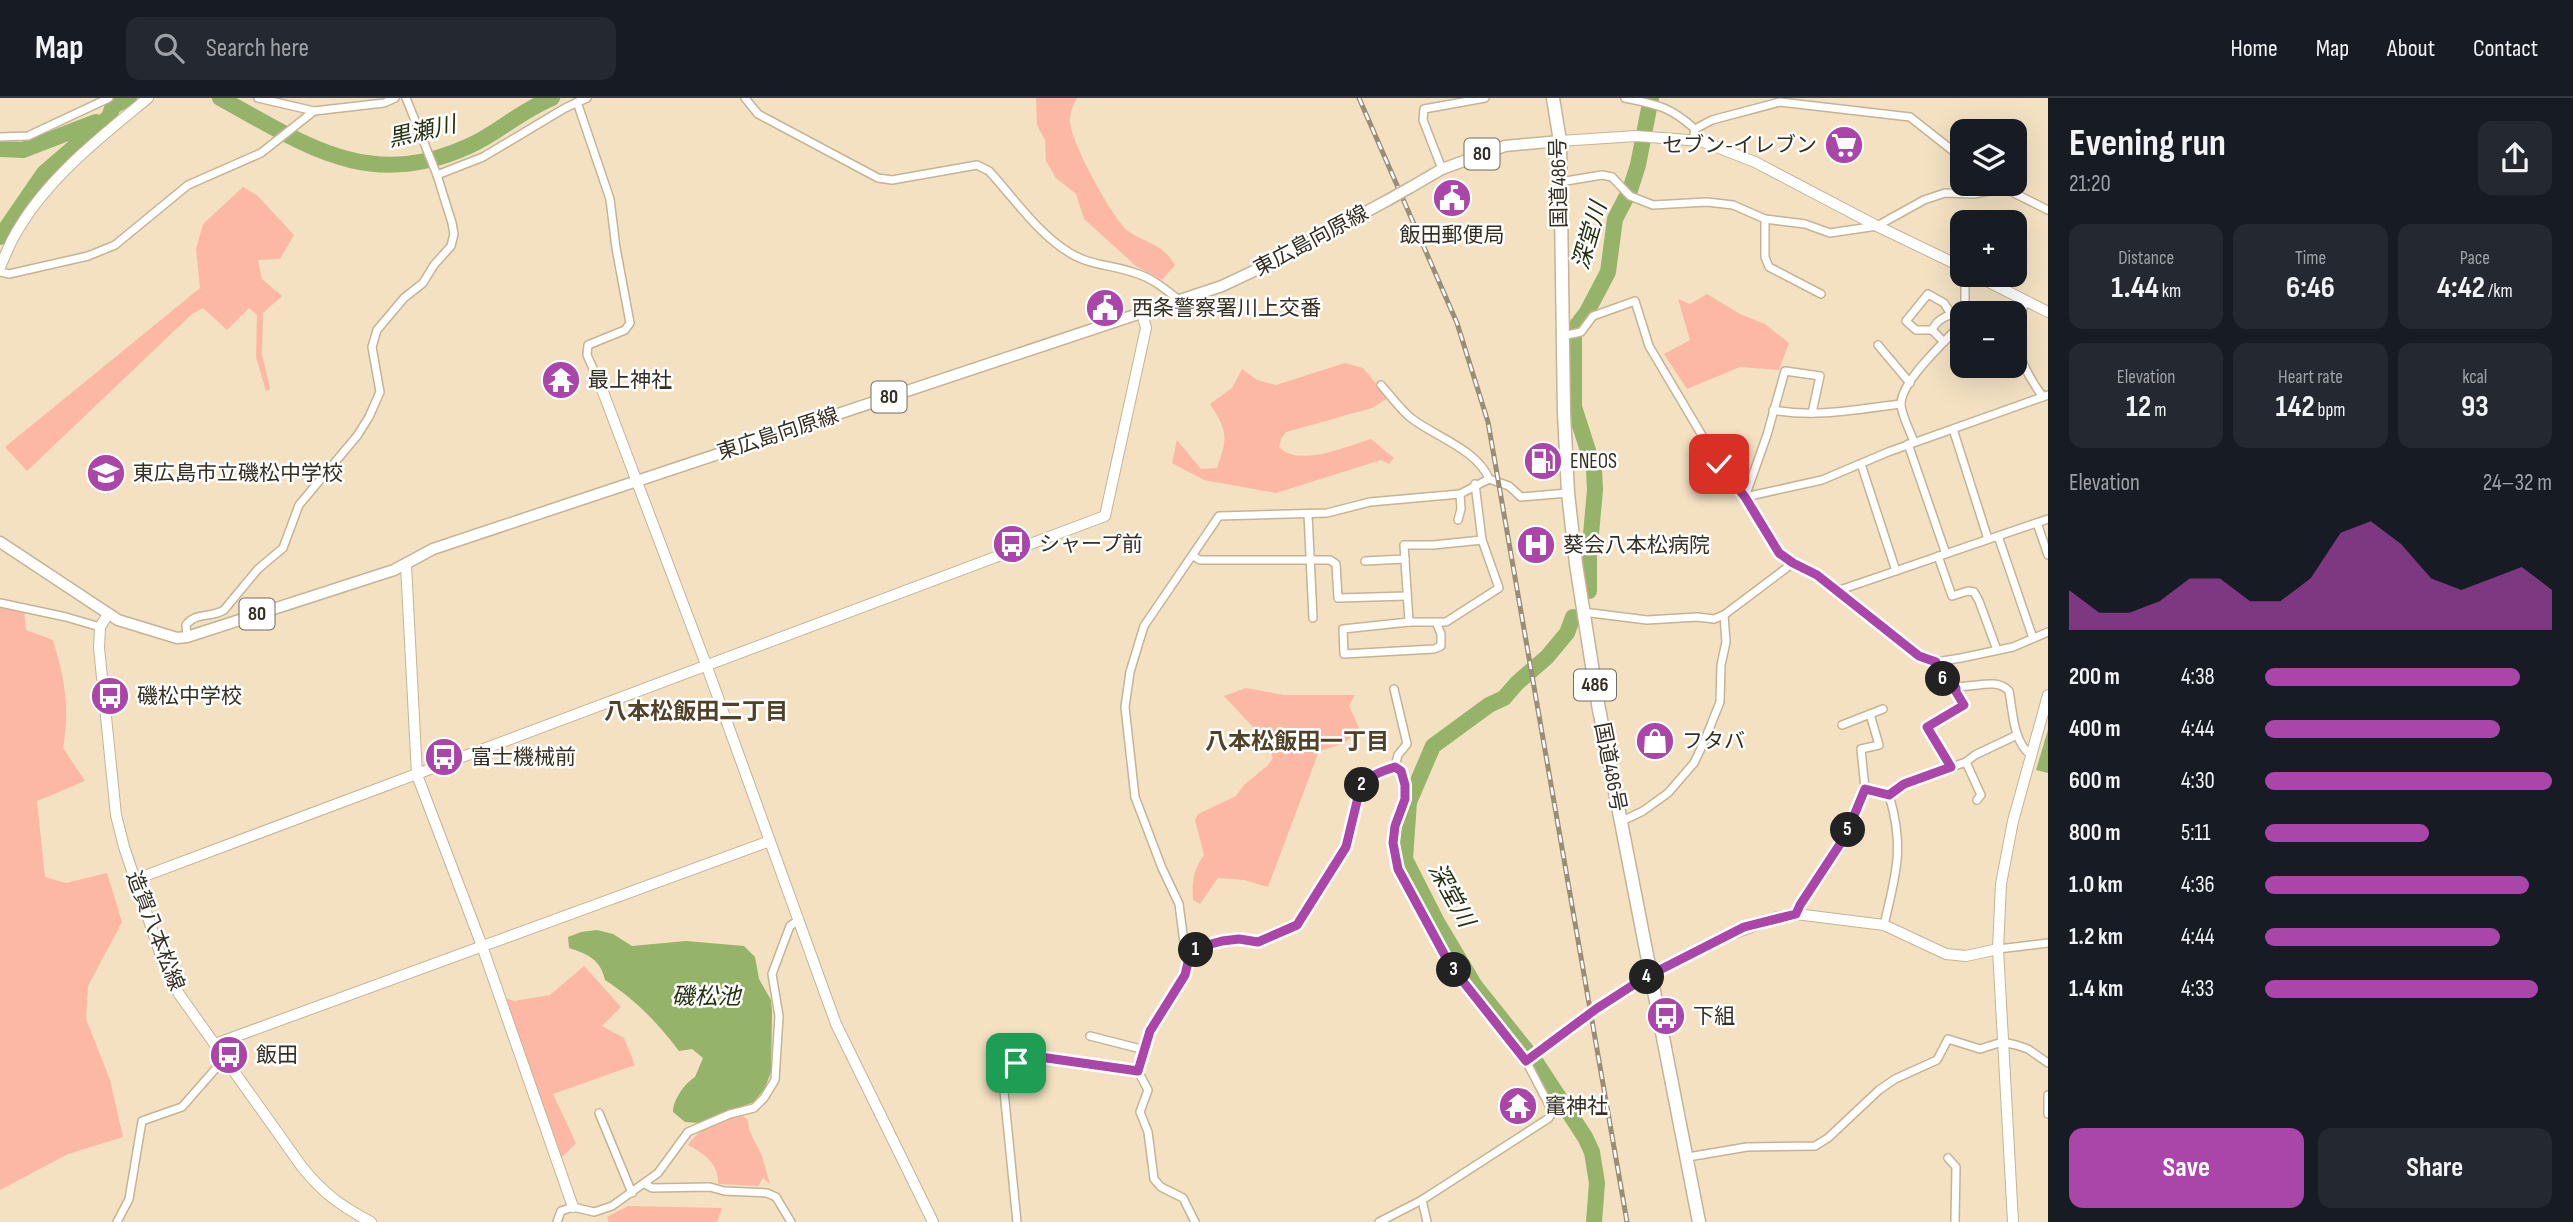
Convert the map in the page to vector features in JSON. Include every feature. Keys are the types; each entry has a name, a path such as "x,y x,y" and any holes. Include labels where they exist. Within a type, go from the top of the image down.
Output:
{"highway":[{"name":"国道486号","path":"1553,98 1560,141 1569,335 1568,493 1583,612 1620,822 1699,1222"}],"main road":[{"name":"東広島向原線","path":"0,542 118,620 177,638 187,637 406,565 433,549 1223,286 1277,260 1442,169 1505,146 1560,141"}],"street":[{"path":"0,136 28,136 109,98"},
{"path":"148,98 100,137 48,189 19,227 0,270 9,274 88,256 115,245 188,185 261,153 295,124 310,117 314,111"},
{"path":"258,98 314,111 384,103 395,98"},
{"path":"187,637 186,625 190,620 197,616 218,614 224,610 258,569 283,548 299,505 357,436 380,392 372,347 377,330 404,298 423,283 451,246 452,223 406,98"},
{"path":"436,174 483,157 587,98"},
{"path":"745,98 758,114 878,178 892,180 977,165 989,171 1050,237 1070,253 1099,265 1132,271 1158,282 1179,300"},
{"path":"1442,169 1423,120 1424,109 1485,98"},
{"path":"1625,98 1656,104 1677,113 1695,129"},
{"path":"1695,129 1712,120 1780,102 1910,117 1950,149"},
{"path":"577,103 610,199 630,323 625,330 588,345 587,355 707,667 836,1024 933,1222"},
{"path":"1693,140 1695,129"},
{"path":"1560,141 1650,136 1693,140 1737,153 1950,261"},
{"path":"1560,182 1612,177 1630,196 1653,205 1707,202 1733,205 1765,219 1805,225 1830,233 1877,226 1924,200 1950,193"},
{"path":"2020,196 2048,210"},
{"path":"1765,219 1765,257 1769,267 1821,294"},
{"path":"1998,287 2025,301"},
{"path":"1944,342 1933,330 1916,330 1906,321 1928,294 1944,303 1950,312"},
{"path":"1569,335 1581,332 1593,316 1635,301 1649,345 1719,464 1745,497 1779,553 1817,575 1919,656 1936,662 2013,647 2048,632"},
{"path":"2027,302 2048,312"},
{"path":"134,880 1105,516 1146,328 1142,313"},
{"path":"1933,330 1934,325 1950,315"},
{"path":"1950,335 1925,360 1910,383 1901,404 1952,596 1974,592 1997,650"},
{"path":"1878,345 1910,383"},
{"path":"1745,497 1767,435 1785,371 1820,376 1812,413"},
{"path":"1745,497 1822,480 1911,443 2046,396 2027,373"},
{"path":"1381,385 1411,417 1472,456 1489,479"},
{"path":"1773,410 1792,414 1824,414 1901,404"},
{"path":"1953,429 1988,539"},
{"path":"1861,464 1896,571"},
{"path":"1190,954 1185,950 1179,904 1135,797 1125,707 1130,672 1144,626 1219,516 1327,513 1370,502 1460,494 1489,479 1509,486 1521,497 1568,493"},
{"path":"1436,622 1441,634 1441,646 1434,649 1344,654 1343,629 1409,622 1436,622 1446,622 1499,588 1482,540 1475,484"},
{"path":"1458,520 1461,509 1460,494"},
{"path":"1308,514 1313,618"},
{"path":"1837,591 2048,519"},
{"path":"2037,523 2048,555"},
{"path":"1998,536 2033,638"},
{"path":"1409,622 1404,545 1482,540"},
{"path":"1193,556 1200,560 1330,560 1336,564 1338,598 1407,596"},
{"path":"1365,561 1405,559"},
{"path":"1583,612 1647,620 1697,617 1714,619 1724,615 1793,563"},
{"path":"406,565 417,775 482,946 573,1207"},
{"path":"0,603 100,627 108,614"},
{"path":"1620,822 1643,811 1668,793 1694,763 1720,702 1721,665 1726,642 1724,615"},
{"name":"造賀八本松線","path":"100,627 99,648 116,815 134,880 169,977 321,1190 341,1206 372,1222"},
{"path":"1936,662 1937,671 1945,681 1956,688 1996,684 2005,687 2009,691 2017,735 2031,755"},
{"path":"1951,767 1927,727 1964,705 1956,688"},
{"path":"1394,689 1407,744 1398,755 1395,767"},
{"path":"2013,1222 1998,949 2001,884 2013,821 2048,695"},
{"path":"1842,725 1883,709"},
{"path":"1796,914 1846,835 1865,789 1861,749 1880,745 1870,714"},
{"path":"1889,795 1904,784 1966,762 2017,735"},
{"path":"1966,762 1981,794 1977,800"},
{"path":"1195,1222 1183,1198 1161,1187 1154,1180 1147,1132 1140,1112 1148,1090 1138,1071 1150,1031 1185,975 1190,954 1204,946 1222,941 1239,939 1258,942 1297,925 1346,847 1364,782 1383,770 1395,767 1401,771 1405,785 1405,799 1394,834 1398,869 1450,965 1529,1058 1551,1114 1549,1118 1422,1200 1379,1222"},
{"path":"1865,789 1889,795"},
{"path":"1884,925 1899,862 1898,823 1889,795"},
{"path":"215,1044 770,841"},
{"path":"1529,1058 1644,978 1744,927 1796,914 1884,925 1946,954 1966,956 2048,943"},
{"path":"557,1222 561,1211 573,1207 594,1212 612,1206 658,1173 688,1132 730,1114 754,1108 764,1098 775,1080 779,1016 772,974 790,926 799,920"},
{"path":"1090,1036 1144,1050"},
{"path":"1688,1157 1747,1147 1815,1146 1828,1138 1887,1084 1937,1060 1948,1039 1980,1049 2002,1042 2028,1049 2048,1063"},
{"path":"1017,1222 1002,1071 1026,1055 1138,1071"},
{"path":"117,1222 129,1199 142,1121 182,1107 225,1058"},
{"path":"2048,1095 2048,1114"},
{"path":"599,1113 632,1193"},
{"path":"1948,1158 1956,1167 1955,1222"},
{"path":"645,1184 652,1188 710,1187 724,1191 767,1193 776,1197 791,1222"},
{"path":"1422,1200 1427,1222"}],"shaded area":[{"path":"1036,98 1077,98 1070,118 1083,159 1121,223 1128,231 1165,252 1175,265 1162,280 1136,266 1084,219 1076,194 1056,178 1046,161 1045,140 1037,125"},
{"path":"243,187 258,196 294,235 280,259 258,260 262,279 282,296 263,313 262,354 270,389 266,391 256,357 257,315 249,308 227,330 203,308 192,314 27,471 5,447 200,288 196,249 203,224"},
{"path":"1707,294 1740,314 1765,324 1789,343 1779,370 1740,367 1687,389 1664,354 1690,340 1678,299 1690,304"},
{"path":"1345,363 1363,368 1388,398 1372,408 1286,432 1279,447 1287,453 1310,456 1371,439 1394,458 1389,464 1381,460 1276,493 1204,480 1172,463 1177,440 1201,469 1217,468 1224,435 1220,421 1210,404 1232,388 1242,369 1257,380 1276,385"},
{"path":"0,604 24,608 26,630 53,640 65,694 63,748 85,781 37,801 45,877 66,883 107,873 122,922 88,986 86,1019 110,1080 123,1137 68,1154 0,1190"},
{"path":"1246,688 1284,695 1355,695 1349,706 1360,730 1343,744 1319,751 1268,887 1244,880 1218,878 1200,904 1193,900 1195,871 1204,855 1195,820 1198,814 1236,796 1273,758 1265,740 1224,696"},
{"path":"584,966 621,1007 602,1026 624,1038 635,1065 553,1094 576,1143 561,1158 506,998 514,1001 550,995"},
{"path":"743,1116 748,1120 749,1130 762,1156 770,1184 763,1178 758,1186 718,1184 713,1165 688,1145 699,1133 712,1125"},
{"path":"628,1206 722,1208 717,1222 609,1222 607,1217"}],"water":[{"path":"2048,730 2048,773 2036,770"},
{"name":"磯松池","path":"597,930 613,934 632,946 686,941 744,946 755,957 759,979 771,1000 772,1011 771,1072 765,1088 754,1102 699,1123 685,1122 673,1112 677,1097 695,1077 703,1058 692,1049 679,1051 645,1012 605,980 597,963 588,955 569,948 568,937"}],"waterway":[{"path":"0,237 44,173 109,117 113,106 129,98"},
{"name":"黒瀬川","path":"220,98 281,132 339,157 400,165 433,159 469,146 552,98"},
{"name":"深堂川","path":"1589,591 1594,469 1574,407 1574,329 1587,312 1608,272 1615,219 1630,190 1638,165 1651,98"},
{"name":"黒瀬川","path":"0,149 23,150 96,122"},
{"name":"深堂川","path":"1573,617 1567,633 1547,657 1504,698 1489,705 1433,746 1409,802 1405,859 1437,922 1475,986 1535,1061 1585,1137 1592,1152 1597,1183 1594,1222"}],"railway":[{"path":"1359,98 1457,323 1488,422 1627,1222"}],"place":[{"name":"セブン-イレブン","path":"1844,145"},
{"name":"飯田郵便局","path":"1452,198"},
{"name":"西条警察署川上交番","path":"1105,308"},
{"name":"最上神社","path":"561,380"},
{"name":"ENEOS","path":"1543,461"},
{"name":"東広島市立磯松中学校","path":"106,473"},
{"name":"シャープ前","path":"1012,544"},
{"name":"葵会八本松病院","path":"1536,545"},
{"name":"磯松中学校","path":"110,696"},
{"name":"フタバ","path":"1655,741"},
{"name":"富士機械前","path":"444,757"},
{"name":"下組","path":"1666,1016"},
{"name":"飯田","path":"229,1055"},
{"name":"竃神社","path":"1518,1106"}],"district":[{"name":"八本松飯田二丁目","path":"696,712"},
{"name":"八本松飯田一丁目","path":"1297,742"}],"route":[{"path":"1016,1063 1026,1055 1138,1071 1150,1031 1185,975 1190,954 1204,946 1222,941 1266,940 1297,925 1346,847 1364,782 1383,770 1395,767 1401,771 1405,785 1405,799 1395,826 1393,843 1398,869 1429,931 1439,942 1450,965 1526,1061 1596,1009 1644,978 1744,927 1796,914 1846,835 1865,789 1889,795 1904,784 1951,767 1927,727 1964,705 1956,688 1945,681 1937,671 1936,662 1919,656 1817,575 1779,553 1745,497 1719,464"}]}
